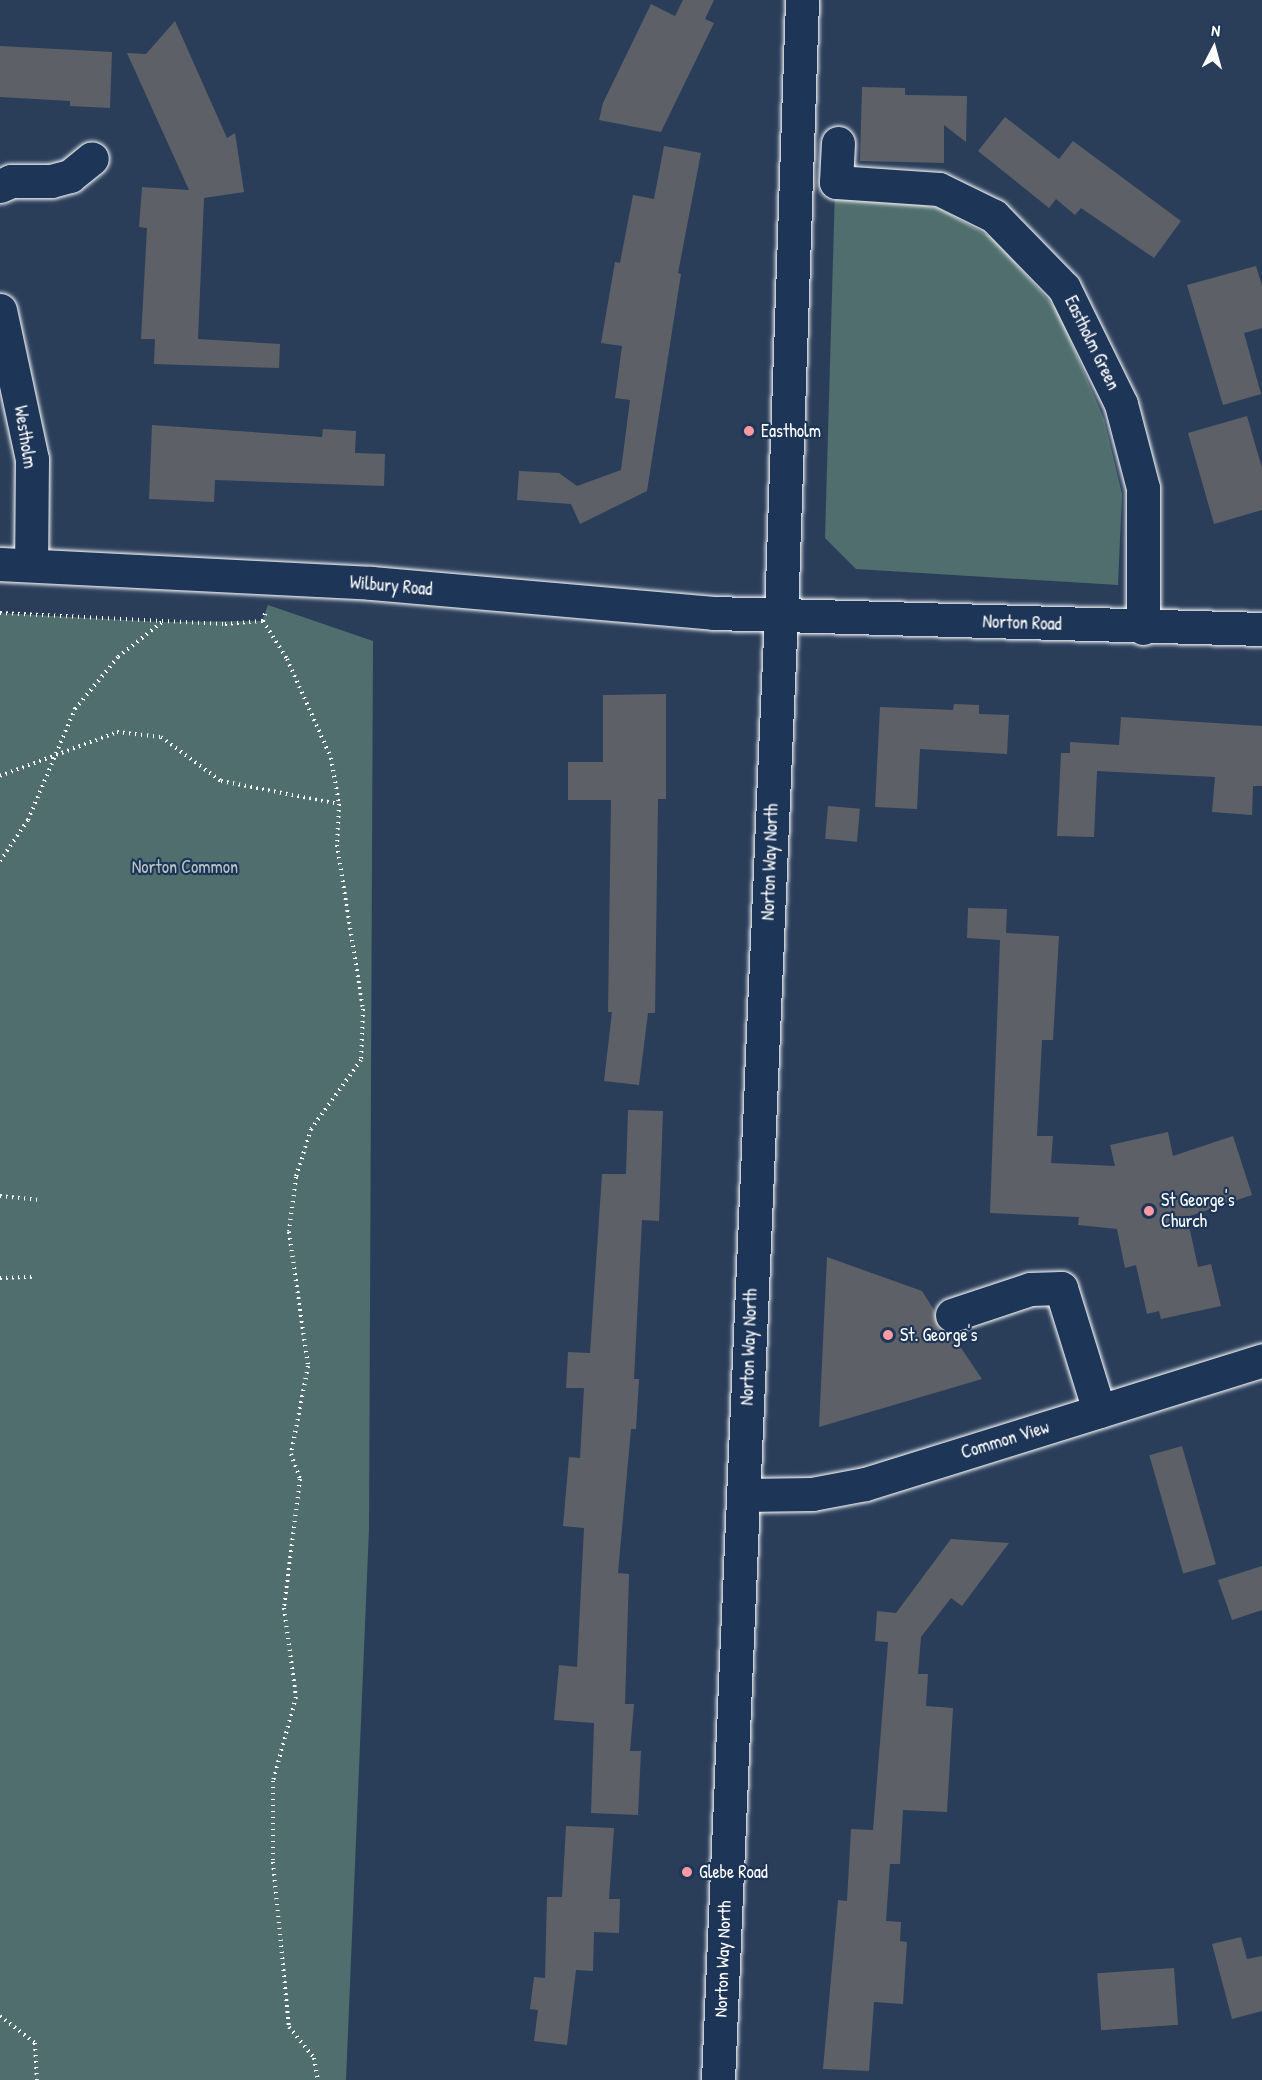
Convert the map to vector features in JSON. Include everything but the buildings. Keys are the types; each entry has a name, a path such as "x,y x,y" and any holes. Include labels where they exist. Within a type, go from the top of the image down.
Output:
{"street":[{"path":"781,615 802,0"},
{"name":"Eastholm Green","path":"838,144 836,182 939,189 994,216 1064,288 1121,404 1143,488 1143,628"},
{"path":"0,186 11,181 51,181 70,176 92,158"},
{"name":"Westholm","path":"0,310 32,459 16,565"},
{"name":"Wilbury Road","path":"16,565 371,583 714,613 781,615"},
{"name":"Norton Road","path":"781,615 1262,630"},
{"name":"Norton Way North","path":"718,2080 781,615"},
{"path":"952,1315 1030,1289 1061,1288 1099,1411"},
{"name":"Common View","path":"743,1495 835,1491 1262,1359"}],"path":[{"path":"267,605 263,621 287,659 331,758 339,804 337,845 363,1009 361,1060 311,1129 296,1177 289,1232 308,1366 291,1454 300,1479 284,1608 296,1696 273,1781 276,1914 289,2027 314,2058 318,2080"},
{"path":"0,613 162,622 263,621"},
{"path":"0,861 28,820 51,758 75,709 118,657 162,622"},
{"path":"0,776 117,732 160,737 221,781 339,804"},
{"path":"0,1196 39,1200"},
{"path":"0,1278 33,1277"},
{"path":"0,2016 35,2043 37,2080"}],"green space":[{"path":"835,189 939,208 994,239 1058,311 1104,419 1122,494 1118,585 856,569 825,538"},
{"name":"Norton Common","path":"268,605 373,641 369,1529 346,2080 0,2080 0,613 162,622 262,621"}],"place":[{"name":"Eastholm","path":"749,431"},
{"name":"St George's Church","path":"1149,1211"},
{"name":"St. George's","path":"888,1335"},
{"name":"Glebe Road","path":"687,1872"}]}
